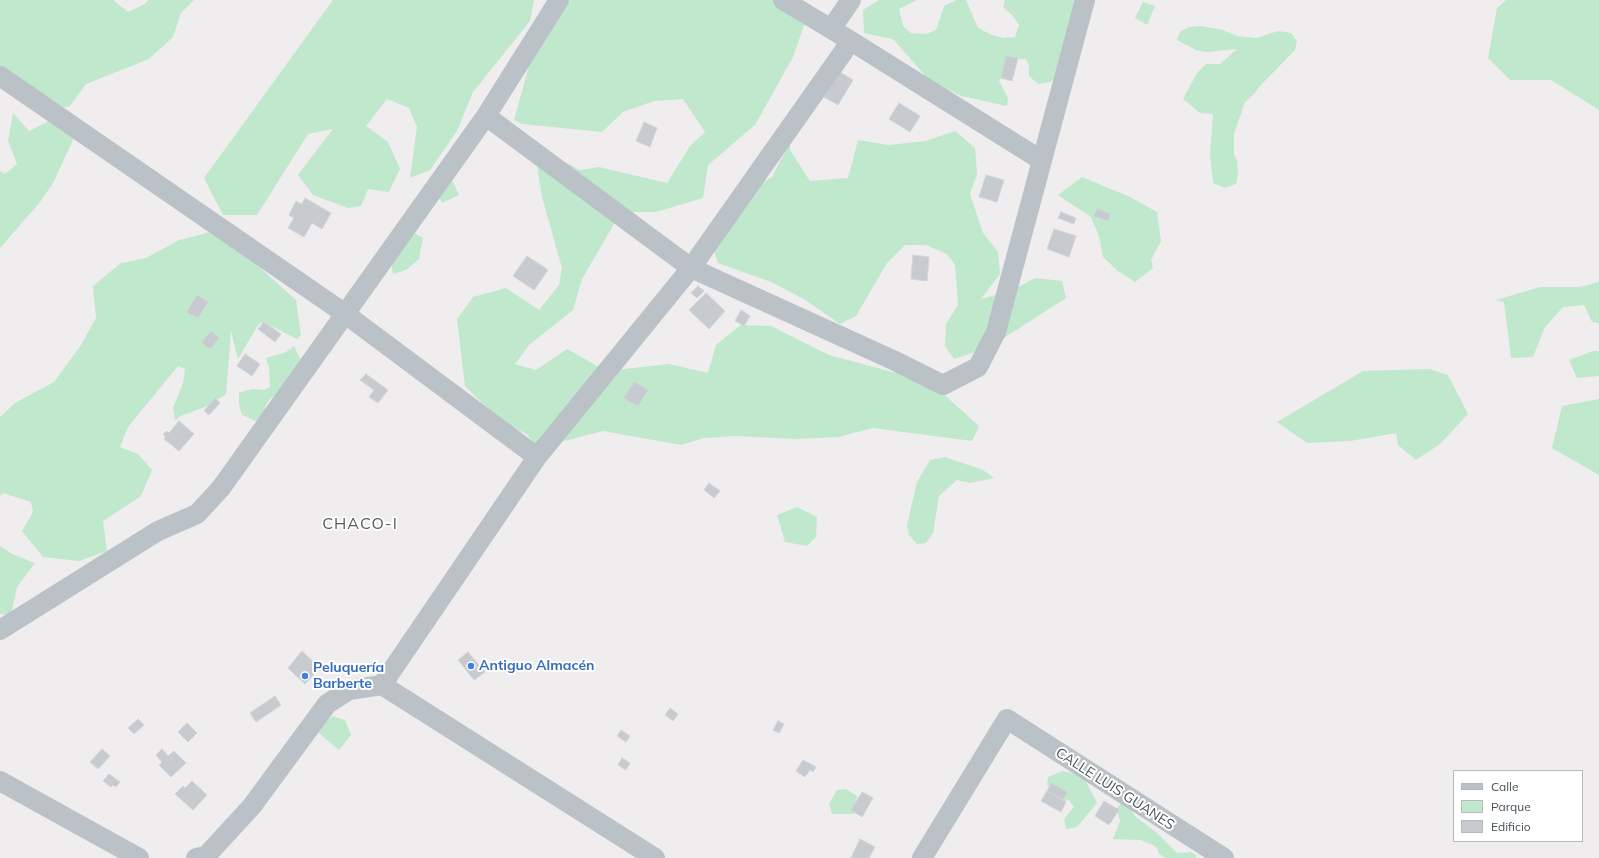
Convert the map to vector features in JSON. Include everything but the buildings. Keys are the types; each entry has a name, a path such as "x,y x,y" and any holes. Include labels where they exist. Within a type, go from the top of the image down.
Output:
{"street":[{"path":"0,630 158,532 196,514 221,488 344,313 486,116 559,0"},
{"path":"783,0 1041,160"},
{"path":"831,29 852,0"},
{"path":"486,116 691,268 893,360 943,385 978,367 996,332 1085,0"},
{"path":"382,685 537,457 691,268 851,41"},
{"path":"0,76 344,313 537,457"},
{"path":"196,858 206,856 248,811 327,704 349,690 382,685 633,852 655,858"},
{"name":"CALLE LUIS GUANES","path":"922,858 1007,719 1224,858"},
{"path":"0,781 139,858"}],"green space":[{"path":"0,0 113,0 128,12 145,4 148,0 194,0 181,13 173,37 149,59 86,84 69,107 49,107 16,84 0,89"},
{"path":"333,0 534,0 530,21 473,92 457,131 430,170 410,178 417,127 409,108 387,99 366,126 388,142 400,169 389,192 368,189 361,206 348,208 313,195 298,175 333,129 308,134 257,215 223,215 204,178"},
{"path":"553,0 791,0 809,11 793,57 755,125 708,165 703,198 656,212 621,212 582,279 573,310 529,345 515,364 536,370 567,349 606,371 669,364 708,373 716,345 741,325 771,326 829,355 930,382 979,426 972,441 873,428 838,437 796,439 736,436 704,438 681,445 603,431 537,448 527,434 511,427 497,418 465,386 457,319 473,297 506,288 539,310 559,285 562,268 542,197 534,146 580,170 599,167 667,183 690,146 705,132 683,99 654,101 623,112 602,132 522,124 514,120 546,5"},
{"path":"879,0 917,0 899,9 903,26 911,33 926,34 936,30 944,6 956,0 966,0 978,28 992,35 1004,38 1015,37 1019,25 1012,15 1003,7 1005,0 1077,0 1063,72 1050,82 1038,84 1029,76 1029,66 1026,59 1015,59 999,81 1008,98 1007,106 961,96 930,81 893,39 864,33 863,10"},
{"path":"1506,0 1599,0 1599,110 1551,80 1510,80 1488,58 1497,8"},
{"path":"1143,2 1155,6 1147,25 1135,18"},
{"path":"1201,26 1223,30 1237,36 1256,38 1278,31 1291,33 1297,41 1295,50 1245,102 1234,134 1234,154 1237,161 1238,174 1236,184 1225,188 1213,183 1210,154 1213,114 1200,113 1183,99 1197,73 1206,64 1220,64 1237,49 1207,52 1196,50 1177,40 1180,32 1189,27"},
{"path":"13,113 29,131 55,118 79,127 53,183 40,202 0,248 0,171 5,174 17,164 8,141"},
{"path":"955,131 975,148 977,174 970,194 983,233 998,252 1000,274 981,299 1011,291 1035,278 1062,281 1066,298 990,347 954,359 945,346 946,324 958,305 955,265 947,254 926,245 905,245 887,263 856,316 840,324 804,299 771,282 718,263 711,242 751,189 772,177 790,142 790,150 810,181 848,178 858,140 888,145 926,141"},
{"path":"448,177 453,182 459,195 442,203 436,192"},
{"path":"1082,177 1130,197 1157,212 1161,241 1151,260 1153,268 1135,282 1118,271 1103,257 1099,236 1091,217 1058,195"},
{"path":"230,227 258,266 296,300 301,335 297,339 263,322 258,325 238,359 231,331 226,394 210,405 181,416 175,420 173,408 183,383 185,369 178,366 128,427 120,447 138,454 152,470 141,496 103,521 107,551 79,561 43,557 22,531 33,512 31,502 3,493 0,496 0,417 15,403 54,382 81,345 96,318 93,286 121,263 146,258 179,240"},
{"path":"409,230 423,238 419,259 406,270 393,274 390,257"},
{"path":"1599,282 1599,323 1592,322 1584,305 1563,307 1545,327 1533,357 1511,358 1504,302 1496,300 1540,287 1579,287"},
{"path":"294,346 300,358 298,368 277,395 271,398 265,406 265,412 256,421 242,415 239,404 239,393 252,389 264,390 270,387 269,368 266,358 286,352"},
{"path":"1593,351 1599,351 1599,376 1577,378 1569,360"},
{"path":"1429,369 1448,375 1468,414 1440,444 1416,460 1398,445 1396,433 1350,441 1307,443 1277,422 1363,371"},
{"path":"1599,399 1599,475 1552,448 1562,406"},
{"path":"945,457 983,470 994,478 970,483 957,480 939,496 933,533 926,543 917,544 909,535 907,525 917,482 930,460"},
{"path":"797,507 817,517 816,537 807,546 785,542 777,515"},
{"path":"0,546 12,554 35,563 17,587 11,615 0,614"},
{"path":"332,716 345,720 351,735 339,750 316,731"},
{"path":"1063,771 1083,776 1097,803 1077,827 1066,829 1064,819 1074,807 1069,800 1064,801 1063,792 1055,786 1047,785 1048,777"},
{"path":"846,789 857,796 854,814 832,814 829,804 837,790"},
{"path":"1121,803 1126,803 1136,817 1157,833 1177,853 1191,852 1197,856 1196,858 1166,858 1159,854 1157,848 1153,845 1140,840 1113,839 1120,821 1117,809"}],"place":[{"name":"Antiguo Almacén","path":"471,666"},
{"name":"Peluquería Barberte","path":"305,676"}],"district":[{"name":"CHACO-I","path":"360,524"}]}
